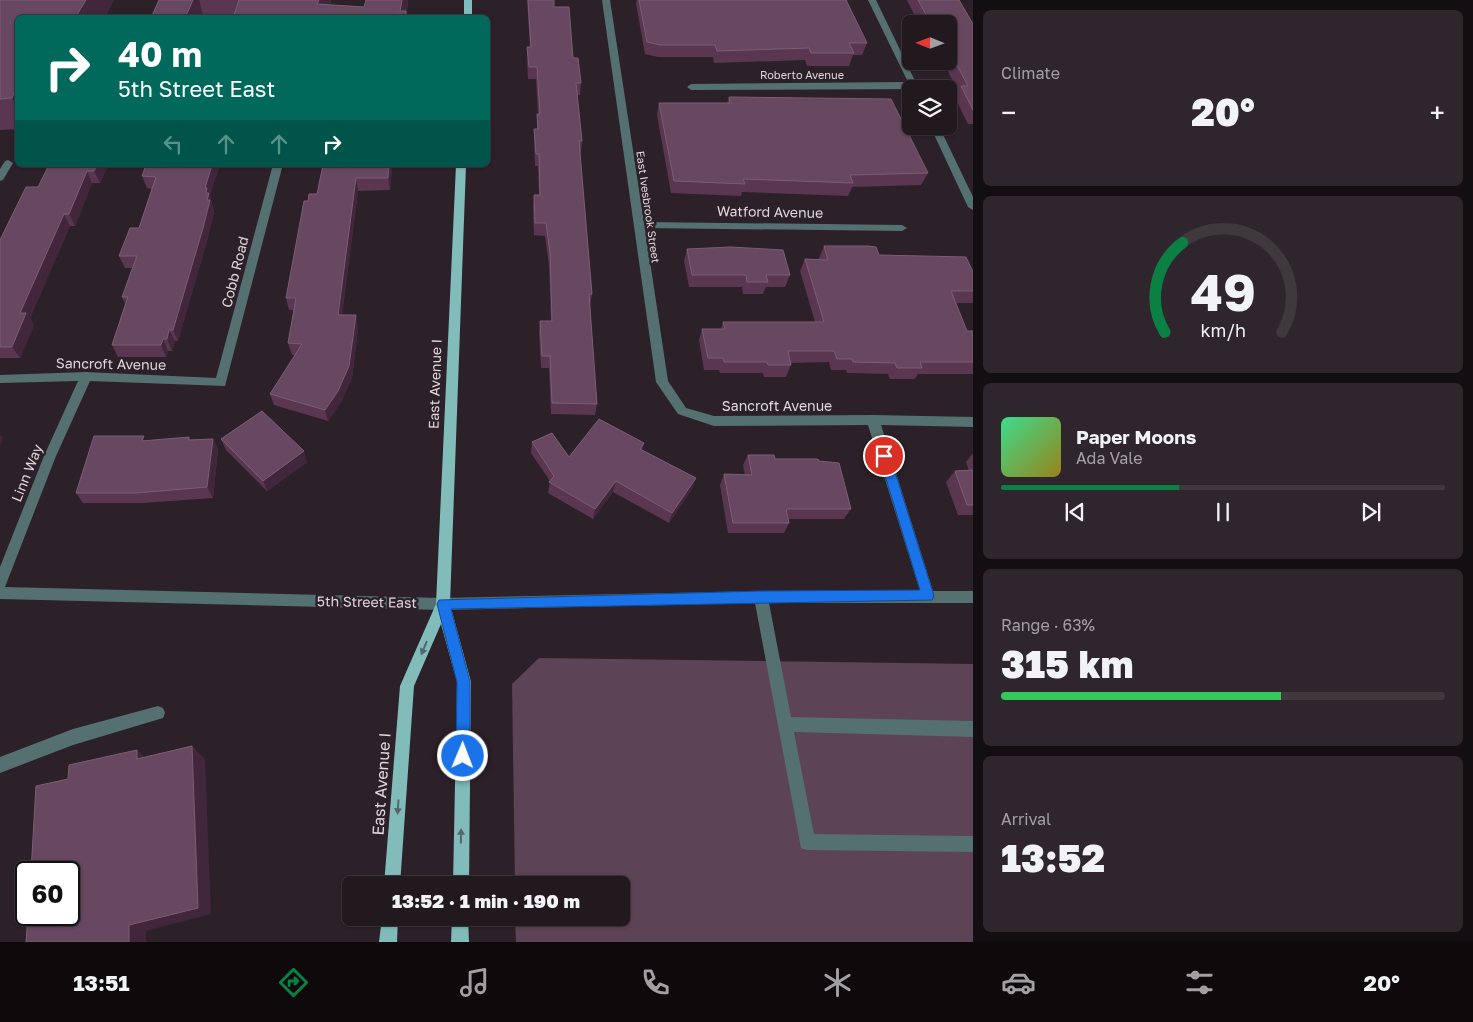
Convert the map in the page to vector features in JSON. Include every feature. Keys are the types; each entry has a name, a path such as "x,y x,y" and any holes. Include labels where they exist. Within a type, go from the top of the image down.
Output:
{"main road":[{"path":"468,0 468,15"},
{"name":"East Avenue I","path":"461,167 443,604 464,682 461,876"},
{"name":"East Avenue I","path":"393,876 407,686 443,604"},
{"path":"388,942 389,926"},
{"path":"460,926 460,942"}],"street":[{"name":"East Ivesbrook Street","path":"606,0 662,382 682,411"},
{"path":"872,0 911,80"},
{"name":"Roberto Avenue","path":"691,87 902,87"},
{"path":"938,135 973,207"},
{"path":"0,178 8,163"},
{"name":"Cobb Road","path":"222,383 277,168"},
{"name":"Watford Avenue","path":"638,225 902,228"},
{"name":"Sancroft Avenue","path":"0,379 86,376 222,383"},
{"name":"Linn Way","path":"0,584 50,456 86,376"},
{"name":"Sancroft Avenue","path":"682,411 714,421 873,420 973,422"},
{"path":"873,420 928,596"},
{"name":"5th Street East","path":"0,594 443,604 761,597 973,597"},
{"path":"761,597 807,842 973,844"},
{"path":"0,765 73,737 158,713"},
{"path":"784,724 973,729"}],"shaded area":[{"path":"539,658 973,664 973,942 516,942 515,926 630,926 630,876 515,876 512,684"}],"building":[{"path":"0,0 86,0 77,15 15,15 15,90 12,98 0,99"},
{"path":"159,0 193,0 186,15 152,15"},
{"path":"239,0 319,0 317,4 364,7 366,0 402,0 400,11 406,11 406,15 234,15"},
{"path":"528,0 554,0 554,7 569,7 573,58 578,58 581,83 576,83 582,141 579,141 592,294 589,294 597,404 552,403 550,356 542,356 540,321 552,321 550,253 546,223 535,223 534,195 540,195 539,154 536,154 534,129 538,129 537,114 540,114 537,67 529,67 527,47 531,47"},
{"path":"639,0 846,0 867,43 849,43 854,53 811,53 809,48 717,51 715,45 660,45 647,42"},
{"path":"918,0 959,0 973,24 973,110 961,86 968,86 958,67 958,15 926,15"},
{"path":"729,97 891,99 902,121 902,135 909,135 928,173 850,175 853,183 743,179 745,184 674,181 659,103 730,103"},
{"path":"48,167 96,167 94,171 87,171 69,214 64,214 20,313 26,313 12,347 0,347 0,240 26,187 38,187"},
{"path":"145,167 211,167 205,188 207,188 206,193 209,193 207,200 210,200 173,330 169,330 167,339 163,339 161,345 112,345 128,297 122,297 137,256 119,256 130,228 139,228 156,177 142,176"},
{"path":"323,167 389,167 388,178 356,178 338,315 356,315 349,366 338,391 325,410 270,394 302,344 288,343 296,298 286,298 304,201 308,201 309,194 317,194"},
{"path":"824,246 876,247 879,255 966,257 973,272 973,291 951,291 967,331 973,331 973,362 920,362 922,368 897,368 895,363 853,362 852,359 837,359 834,351 788,351 791,365 768,365 767,362 724,362 723,358 708,358 702,329 725,329 723,322 824,322 805,259 828,260"},
{"path":"731,247 783,250 790,275 766,275 768,282 747,282 746,275 692,275 687,249"},
{"path":"262,411 304,451 263,481 221,439"},
{"path":"599,419 644,443 640,449 696,478 672,513 616,481 595,509 549,482 554,476 532,442 552,433 569,457"},
{"path":"94,436 144,436 142,441 189,437 189,440 213,439 207,487 136,493 76,493"},
{"path":"748,455 774,455 775,459 818,459 819,461 839,463 851,509 786,509 789,523 733,523 724,474 752,475"},
{"path":"973,470 973,505 967,505 955,471"},
{"path":"192,746 198,908 129,925 129,942 26,942 27,926 80,926 80,861 32,861 36,786 68,779 69,765 137,750 137,759"}],"route":[{"path":"463,756 464,682 443,604 761,597 928,596 884,456"}]}
